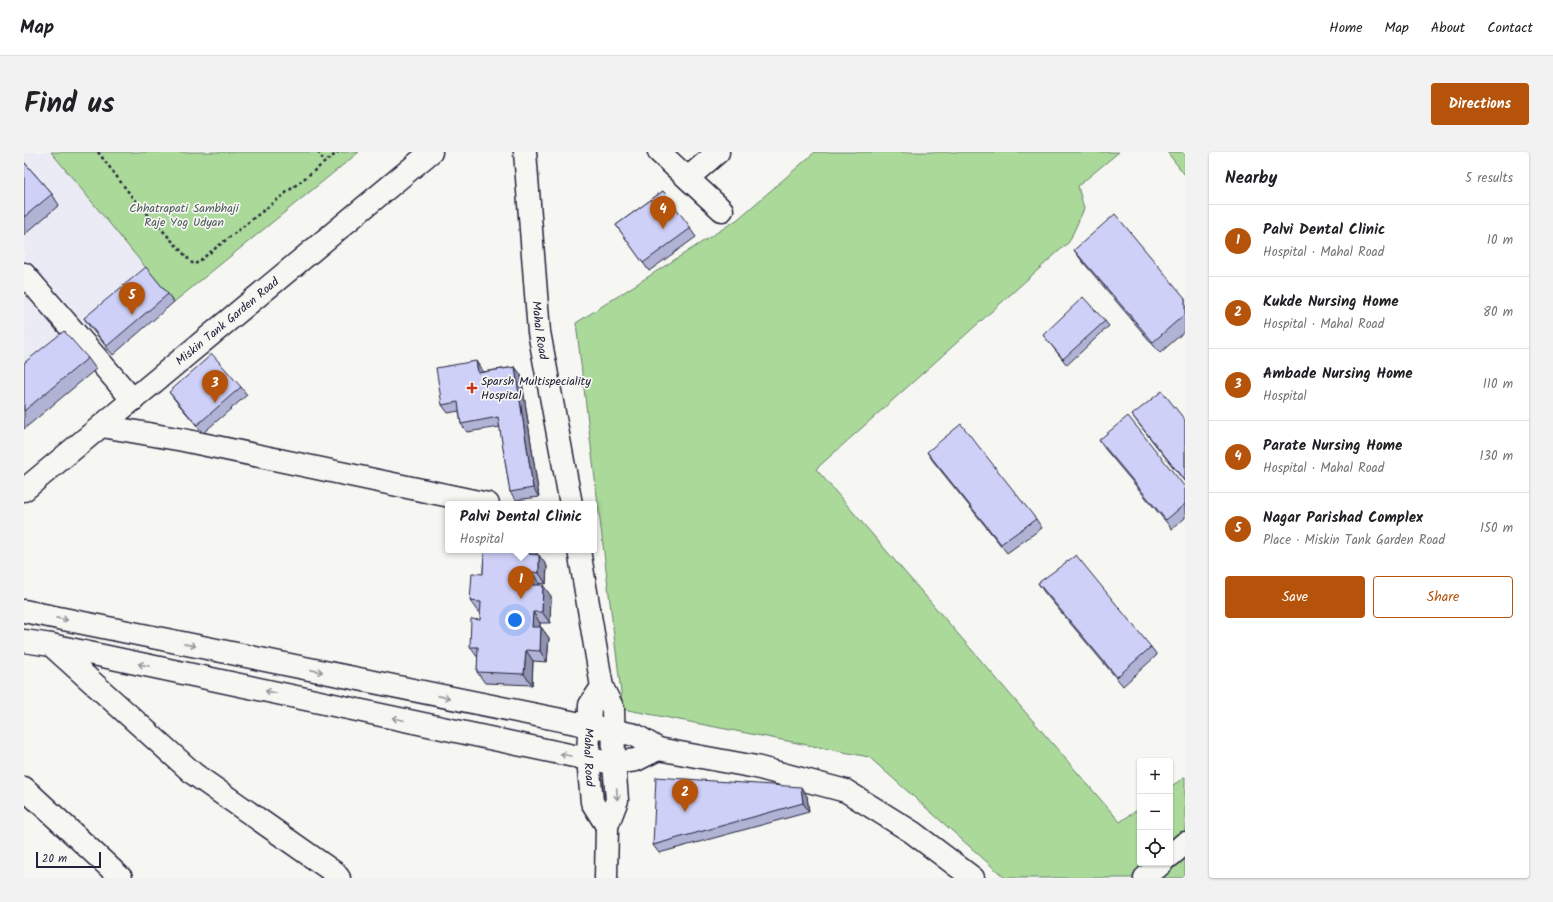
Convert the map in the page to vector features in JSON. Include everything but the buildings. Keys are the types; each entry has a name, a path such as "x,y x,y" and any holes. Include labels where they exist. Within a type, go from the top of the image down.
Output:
{"main road":[{"name":"Miskin Tank Garden Road","path":"24,490 431,152"},
{"path":"659,152 722,210"},
{"path":"688,178 718,152"},
{"name":"Mahal Road","path":"524,153 539,332 570,501"},
{"path":"24,274 133,400"},
{"path":"102,426 183,440 474,501"},
{"name":"Mahal Road","path":"580,553 602,688 614,709 614,763 617,800 607,826 606,878"},
{"path":"24,611 635,735 658,749 756,767 846,791 912,832 973,878"},
{"path":"24,641 51,645 588,759 614,763 636,760 658,749"},
{"path":"51,645 194,774 340,878"},
{"name":"Mahal Road","path":"602,688 590,705 588,726 588,759 592,802 607,826"},
{"path":"24,788 120,878"},
{"path":"1173,853 1185,843"},
{"path":"1145,878 1159,866"}],"path":[{"path":"98,152 133,198 194,265 338,152"},
{"path":"318,152 325,162"}],"shaded area":[{"path":"24,152 51,152 152,275 24,381"}],"green space":[{"name":"Chhatrapati Sambhaji Raje Yog Udyan","path":"51,152 359,152 174,302"},
{"path":"815,152 1119,152 1078,186 1084,209 1069,242 816,469 1120,822 1137,810 1137,866 1173,866 1173,785 1185,777 1185,878 1005,878 869,757 623,709 576,323 738,219"},
{"path":"1167,152 1185,152 1185,175"}],"place":[{"name":"Parate Nursing Home","path":"663,229"},
{"name":"Nagar Parishad Complex","path":"132,315"},
{"name":"Sparsh Multispeciality Hospital","path":"472,388"},
{"name":"Ambade Nursing Home","path":"215,403"},
{"name":"Palvi Dental Clinic","path":"521,599"},
{"name":"Kukde Nursing Home","path":"685,812"}]}
